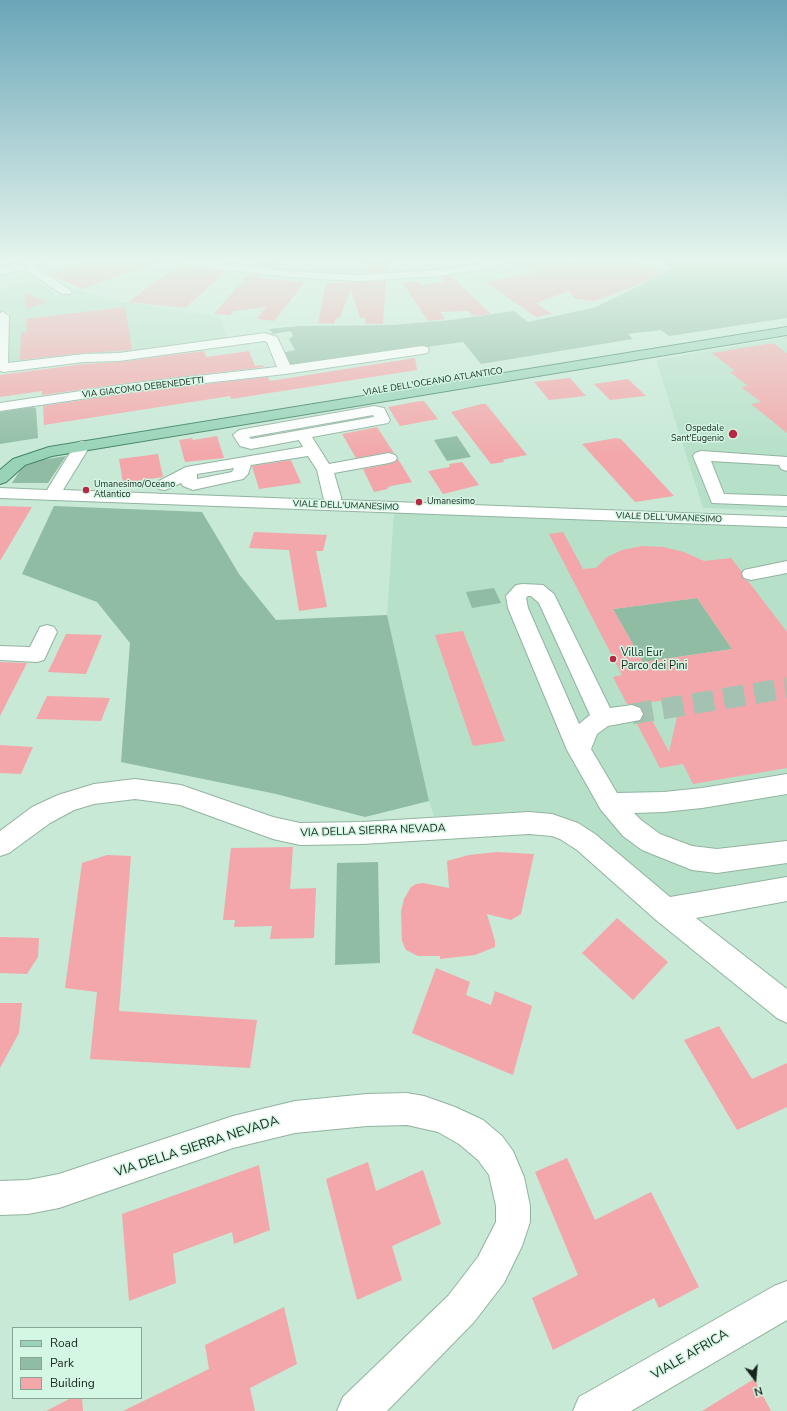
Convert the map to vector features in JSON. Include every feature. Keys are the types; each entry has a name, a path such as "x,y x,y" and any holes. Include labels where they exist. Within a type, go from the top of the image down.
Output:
{"main road":[{"name":"VIALE DELL'OCEANO ATLANTICO","path":"80,443 787,324"},
{"name":"VIALE DELL'OCEANO ATLANTICO","path":"80,443 787,331"},
{"path":"0,461 29,448 80,443"},
{"path":"0,479 14,465 27,458 80,443"}],"street":[{"path":"3,324 1,364 4,368 84,358 118,357 265,337 272,340 285,370"},
{"name":"VIA GIACOMO DEBENEDETTI","path":"0,406 130,388 211,380 422,350"},
{"path":"300,429 325,470 334,497 331,506"},
{"path":"52,495 80,443"},
{"path":"165,485 188,472 313,450"},
{"path":"780,522 773,500 718,499 701,456 784,461 787,466"},
{"path":"325,470 389,458"},
{"name":"VIALE DELL'UMANESIMO","path":"0,493 780,522"},
{"path":"751,574 787,567"},
{"path":"603,718 547,599 536,590 527,589 519,592 516,596 518,608 579,750 610,803 624,820 641,836 671,851 692,858 742,860 787,852"},
{"path":"0,653 37,655 47,632"},
{"path":"579,750 588,728 603,718 632,714"},
{"path":"610,803 653,802 702,798 787,784"},
{"name":"VIA DELLA SIERRA NEVADA","path":"0,845 36,818 67,802 94,794 136,789 161,791 181,795 280,830 300,834 329,835 543,823 557,826 582,839 666,911 787,1008"},
{"path":"666,911 787,889"},
{"name":"VIA DELLA SIERRA NEVADA","path":"0,1198 28,1197 59,1191 233,1132 295,1116 367,1110 407,1109 444,1118 471,1132 490,1148 501,1163 507,1177 513,1197 513,1222 510,1234 491,1270 461,1309 380,1391 357,1411"},
{"name":"VIALE AFRICA","path":"593,1411 787,1299"}],"shaded area":[{"path":"9,324 222,324 228,341 9,366"},
{"name":"Ospedale Sant'Eugenio","path":"787,337 787,511 703,508 656,360"},
{"path":"394,512 787,527 787,878 668,900 551,816 434,816 429,801 387,615"}],"green space":[{"path":"749,324 669,336 661,330 628,334 633,339 481,364 463,342 288,366 281,353 295,350 289,339 293,336 291,331 273,334 269,329 299,326"},
{"path":"32,407 36,408 38,438 0,444 0,412"},
{"path":"457,436 471,457 447,461 434,440"},
{"path":"66,456 48,483 12,483 21,469 25,466 42,460"},
{"path":"54,506 202,512 239,574 276,620 387,615 429,801 365,817 276,794 121,762 130,643 97,602 22,574"},
{"path":"494,588 501,603 472,608 466,592"},
{"path":"697,598 732,649 643,662 613,609"},
{"path":"378,862 380,963 335,965 337,863"}],"building":[{"path":"26,324 128,324 132,350 84,353 20,360 21,333 27,332"},
{"path":"773,343 787,353 787,433 751,404 761,402 741,387 748,386 730,372 735,371 712,353"},
{"path":"204,351 206,357 249,351 255,366 263,365 264,367 135,382 42,395 42,391 0,397 0,375"},
{"path":"415,358 417,370 231,399 230,396 44,425 43,406 135,392 268,377 270,381"},
{"path":"570,378 586,396 549,400 534,382"},
{"path":"628,379 646,396 610,400 594,384"},
{"path":"424,401 438,419 400,426 388,407"},
{"path":"486,404 527,455 506,459 503,460 504,462 491,464 451,412"},
{"path":"377,427 394,453 389,452 356,458 342,434"},
{"path":"217,436 224,458 185,462 179,440 192,438 193,440"},
{"path":"616,438 621,439 674,496 635,502 582,444"},
{"path":"158,454 163,477 123,483 119,459"},
{"path":"398,459 412,482 391,486 387,488 388,489 374,492 363,469 389,464"},
{"path":"291,460 301,483 259,489 252,466"},
{"path":"462,462 479,485 443,494 428,471 450,467 449,464"},
{"path":"0,506 32,507 0,561"},
{"path":"254,532 327,535 323,551 316,551 327,607 299,611 289,550 249,548"},
{"path":"563,532 583,569 596,568 607,557 622,550 642,546 663,547 684,552 704,561 731,558 742,572 743,579 748,581 787,632 787,768 693,784 683,764 660,768 636,722 641,721 644,713 641,707 633,704 627,704 613,677 622,675 549,534","holes":["697,598 732,649 643,662 613,609","667,700 677,717 669,752 643,703"]},
{"path":"463,631 505,741 473,746 435,635"},
{"path":"66,634 102,635 86,674 48,672"},
{"path":"0,662 27,663 0,716"},
{"path":"47,696 110,698 101,721 36,719"},
{"path":"0,745 33,747 21,774 0,773"},
{"path":"293,847 290,889 316,888 314,938 270,939 272,926 234,927 235,920 223,920 231,848"},
{"path":"497,852 534,854 521,914 511,920 487,914 495,941 495,947 475,955 440,959 440,956 418,956 406,950 402,941 401,912 404,899 411,887 416,884 423,883 449,888 447,861 469,855"},
{"path":"107,855 131,856 119,1011 257,1020 250,1068 90,1059 97,992 65,988 82,863"},
{"path":"617,918 668,962 633,1000 582,953"},
{"path":"0,937 39,938 38,957 27,974 0,973"},
{"path":"436,968 470,982 466,995 491,1005 495,991 532,1006 513,1075 412,1033"},
{"path":"0,1003 22,1003 19,1033 0,1068"},
{"path":"719,1026 752,1079 787,1063 787,1107 737,1130 684,1040"},
{"path":"567,1158 595,1220 651,1192 699,1287 659,1308 654,1298 553,1350 532,1298 578,1275 535,1172"},
{"path":"368,1162 376,1191 423,1170 441,1224 392,1246 402,1280 357,1300 326,1179"},
{"path":"259,1165 270,1230 234,1244 232,1232 173,1254 176,1283 129,1301 122,1214"},
{"path":"284,1307 297,1364 250,1388 255,1411 123,1411 209,1369 205,1345"},
{"path":"754,1379 771,1411 702,1411"},
{"path":"69,1399 82,1399 83,1411 46,1411"}],"tunnel":[{"path":"632,714 787,688"}],"place":[{"name":"Ospedale Sant'Eugenio","path":"733,434"},
{"name":"Umanesimo/Oceano Atlantico","path":"86,490"},
{"name":"Umanesimo","path":"419,502"},
{"name":"Villa Eur Parco dei Pini","path":"613,659"}]}
